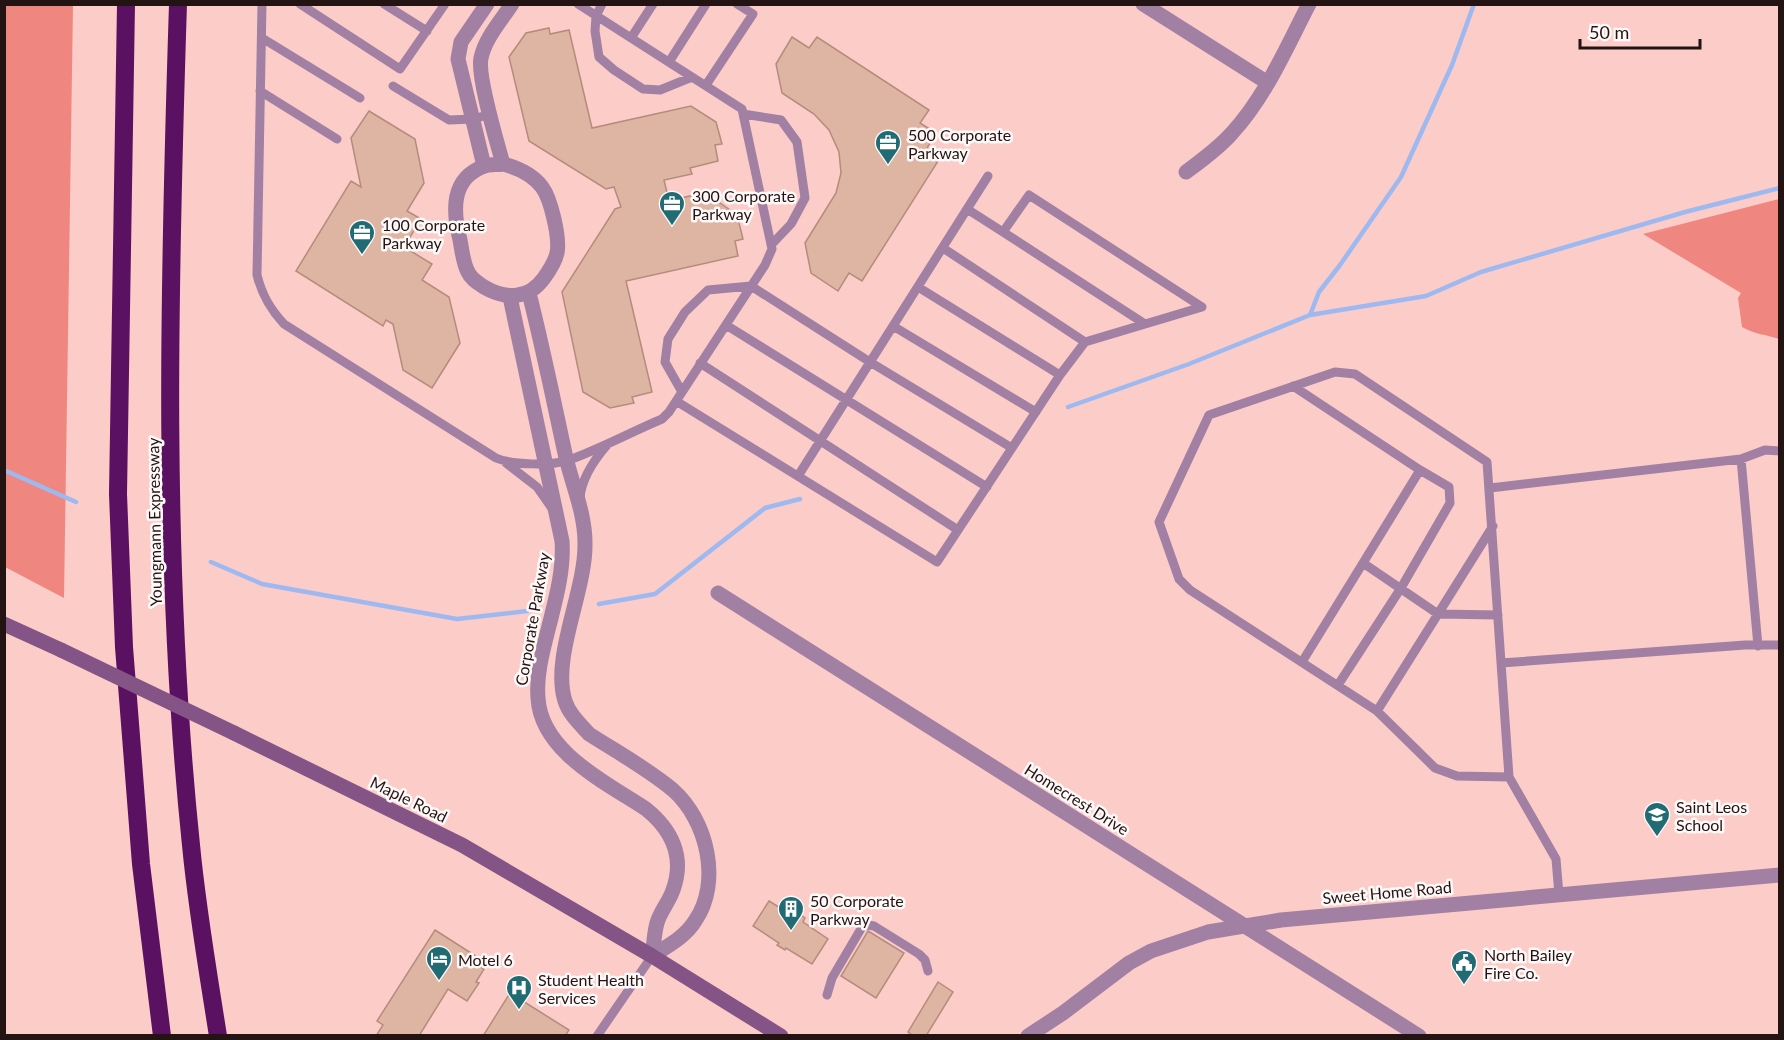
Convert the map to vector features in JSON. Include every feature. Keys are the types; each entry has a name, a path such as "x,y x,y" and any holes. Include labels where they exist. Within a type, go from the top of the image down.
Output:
{"highway":[{"name":"Youngmann Expressway","path":"126,4 118,494 124,647 141,864 162,1035"},
{"name":"Youngmann Expressway","path":"178,4 171,287 176,655 193,864 218,1035"}],"main road":[{"name":"Maple Road","path":"4,624 462,845 652,956 781,1035"}],"street":[{"path":"484,166 458,59 461,42 487,4"},
{"path":"503,164 481,76 480,59 487,42 512,4"},
{"path":"1143,4 1268,83"},
{"path":"1186,172 1214,151 1249,112 1268,83 1310,4"},
{"path":"503,164 519,168 542,187 548,198 557,239 557,254 540,284 529,293 510,297 492,292 476,282 468,272 454,218 460,188 468,176 484,166 503,164"},
{"path":"529,293 579,507 585,544 583,567 561,668 561,687 566,703 589,734 674,791 690,808 705,842 709,865 707,885 696,921 676,941 652,956"},
{"name":"Corporate Parkway","path":"510,297 562,541 563,561 538,681 537,700 546,727 566,754 658,818 672,839 677,873 673,891 657,923 652,956"},
{"name":"Homecrest Drive","path":"718,592 1419,1035"},
{"path":"550,620 571,626"},
{"name":"Sweet Home Road","path":"1033,1034 1140,956 1208,932 1244,925 1779,875"}],"lane":[{"path":"262,4 257,275 260,288 271,310 284,324 506,463 537,487 557,519"},
{"path":"300,4 400,69 445,4"},
{"path":"384,4 427,31"},
{"path":"506,463 567,461 662,419 765,265 772,249 742,109 578,4"},
{"path":"602,4 596,16 595,31 599,57 614,70 643,89 660,90 692,77"},
{"path":"631,38 653,4"},
{"path":"669,62 706,4"},
{"path":"706,85 753,14 737,4"},
{"path":"262,38 360,98"},
{"path":"393,86 448,120 473,119 491,114"},
{"path":"260,91 337,139"},
{"path":"743,114 781,120 797,142 805,198 791,224 771,245"},
{"path":"798,476 988,176"},
{"path":"676,401 937,562 1060,375 1085,342 1203,307 1029,195 1003,232"},
{"path":"967,209 1145,324"},
{"path":"943,248 1085,342"},
{"path":"682,392 666,362 668,339 685,312 708,290 751,286 870,362 1012,448"},
{"path":"918,287 1060,375"},
{"path":"726,325 987,487"},
{"path":"893,326 1036,412"},
{"path":"700,363 958,530"},
{"path":"1509,777 1457,776 1435,768 1377,711 1190,590 1179,579 1159,522 1209,415 1335,372 1355,375 1487,462 1509,777 1556,859 1559,895"},
{"path":"1293,386 1449,487 1450,503 1401,588 1338,685"},
{"path":"579,507 580,493 591,465 609,442"},
{"path":"1490,489 1741,459 1765,450 1779,451"},
{"path":"1741,459 1758,646"},
{"path":"1302,662 1420,470"},
{"path":"1377,711 1493,526"},
{"path":"1363,563 1438,614 1498,615"},
{"path":"1501,663 1779,645"},
{"path":"827,995 832,978 862,927 868,925 874,926 919,954 926,960 928,971"},
{"path":"597,1035 652,956"}],"shaded area":[{"path":"4,5 73,5 64,598 5,567"},
{"path":"1779,199 1779,339 1742,327 1738,298 1741,293 1643,234"}],"building":[{"name":"300 Corporate Parkway","path":"549,28 550,34 569,30 592,128 691,106 716,122 722,144 715,145 718,161 690,168 692,174 664,180 669,201 698,194 700,201 713,198 737,215 743,239 735,241 738,256 626,281 652,392 632,397 634,403 610,408 583,392 562,292 615,209 621,207 614,187 606,189 529,141 509,57 526,33"},
{"name":"500 Corporate Parkway","path":"792,37 809,48 817,37 929,110 920,123 936,133 927,148 940,158 862,281 849,273 838,291 811,273 805,243 836,193 841,173 839,152 829,130 814,114 782,93 776,64"},
{"name":"100 Corporate Parkway","path":"369,111 415,139 424,183 407,211 421,219 404,247 432,264 422,280 449,297 460,343 432,388 403,370 393,324 386,320 383,326 296,271 351,181 361,187 351,138"},
{"name":"50 Corporate Parkway","path":"769,901 795,917 798,913 805,918 803,922 828,939 812,964 777,945 779,943 753,926"},
{"name":"Motel 6","path":"435,930 482,960 479,966 484,969 476,982 479,983 467,1001 448,989 419,1036 376,1036 383,1025 377,1021"},
{"path":"868,931 904,953 876,998 841,976"},
{"path":"938,982 953,992 926,1036 914,1036 908,1032"},
{"name":"Student Health Services","path":"510,993 569,1030 565,1036 483,1036"}],"waterway":[{"path":"1310,315 1319,292 1401,177 1452,65 1474,4"},
{"path":"1068,407 1189,364 1310,315 1426,296 1481,272 1685,212 1780,188"},
{"path":"4,470 76,502"},
{"path":"599,604 655,594 765,508 800,499"},
{"path":"211,562 262,584 457,619 527,611"}],"place":[{"name":"500 Corporate Parkway","path":"888,166"},
{"name":"300 Corporate Parkway","path":"672,227"},
{"name":"100 Corporate Parkway","path":"362,256"},
{"name":"Saint Leos School","path":"1657,838"},
{"name":"50 Corporate Parkway","path":"791,932"},
{"name":"Motel 6","path":"439,982"},
{"name":"North Bailey Fire Co.","path":"1464,986"},
{"name":"Student Health Services","path":"519,1011"}]}
